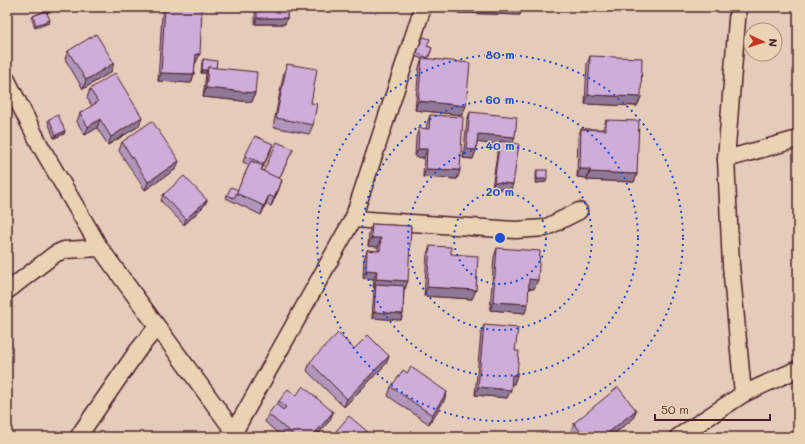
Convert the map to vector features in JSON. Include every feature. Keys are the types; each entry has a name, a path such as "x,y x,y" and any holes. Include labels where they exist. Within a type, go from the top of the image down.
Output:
{"street":[{"path":"7,80 41,147 100,248 236,434 353,220 423,7"},
{"path":"738,7 726,159 732,265 743,394"},
{"path":"726,159 798,139"},
{"path":"353,220 516,230 545,228 579,211"},
{"path":"7,290 55,254 64,250 100,248"},
{"path":"80,434 138,350 157,327"},
{"path":"678,437 743,394 798,369"}],"building":[{"path":"165,7 202,8 200,54 196,54 194,74 161,73"},
{"path":"248,7 260,7 260,8 257,9"},
{"path":"257,8 287,8 287,18 257,18"},
{"path":"46,11 50,20 36,25 33,16"},
{"path":"96,34 114,63 86,80 68,51"},
{"path":"423,37 430,39 427,46 432,48 428,58 417,53"},
{"path":"590,56 642,58 641,97 588,95"},
{"path":"422,58 470,63 466,106 418,101"},
{"path":"203,59 217,61 216,68 208,67 207,70 202,70"},
{"path":"287,64 317,69 311,103 317,104 313,125 276,118"},
{"path":"208,67 257,72 255,93 206,88"},
{"path":"115,73 142,117 111,137 100,119 88,127 80,113 98,102 90,89"},
{"path":"470,112 517,117 515,137 478,134 476,150 466,149"},
{"path":"58,115 65,131 56,135 49,119"},
{"path":"430,115 463,117 460,170 426,169 427,149 418,149 419,128 429,129"},
{"path":"606,120 639,121 637,174 590,172 590,169 580,169 581,129 606,130"},
{"path":"152,121 179,161 148,182 122,142"},
{"path":"255,136 273,144 264,164 245,156"},
{"path":"500,141 519,144 513,184 494,182"},
{"path":"277,142 293,149 279,179 263,172"},
{"path":"251,161 263,166 261,170 282,180 274,198 269,195 264,206 236,193"},
{"path":"537,170 547,170 547,179 537,179"},
{"path":"184,176 207,200 186,219 163,195"},
{"path":"231,187 238,190 234,198 227,195"},
{"path":"372,224 411,226 408,281 376,279 377,271 366,270 367,250 380,251 381,238 371,238"},
{"path":"430,246 451,247 451,254 478,256 476,290 427,287"},
{"path":"497,248 540,251 538,280 529,279 528,304 493,302"},
{"path":"376,284 404,286 403,314 374,312"},
{"path":"484,325 518,328 515,351 519,351 517,375 512,375 511,390 478,387"},
{"path":"338,333 354,349 368,335 389,356 347,399 310,362"},
{"path":"411,367 447,392 432,415 391,387 403,370 407,373"},
{"path":"303,386 333,412 312,437 296,437 268,414 276,404 283,410 286,407 279,401 288,389 296,396"},
{"path":"618,387 636,410 603,437 585,437 574,423"},
{"path":"349,416 369,433 365,437 331,437"}]}
